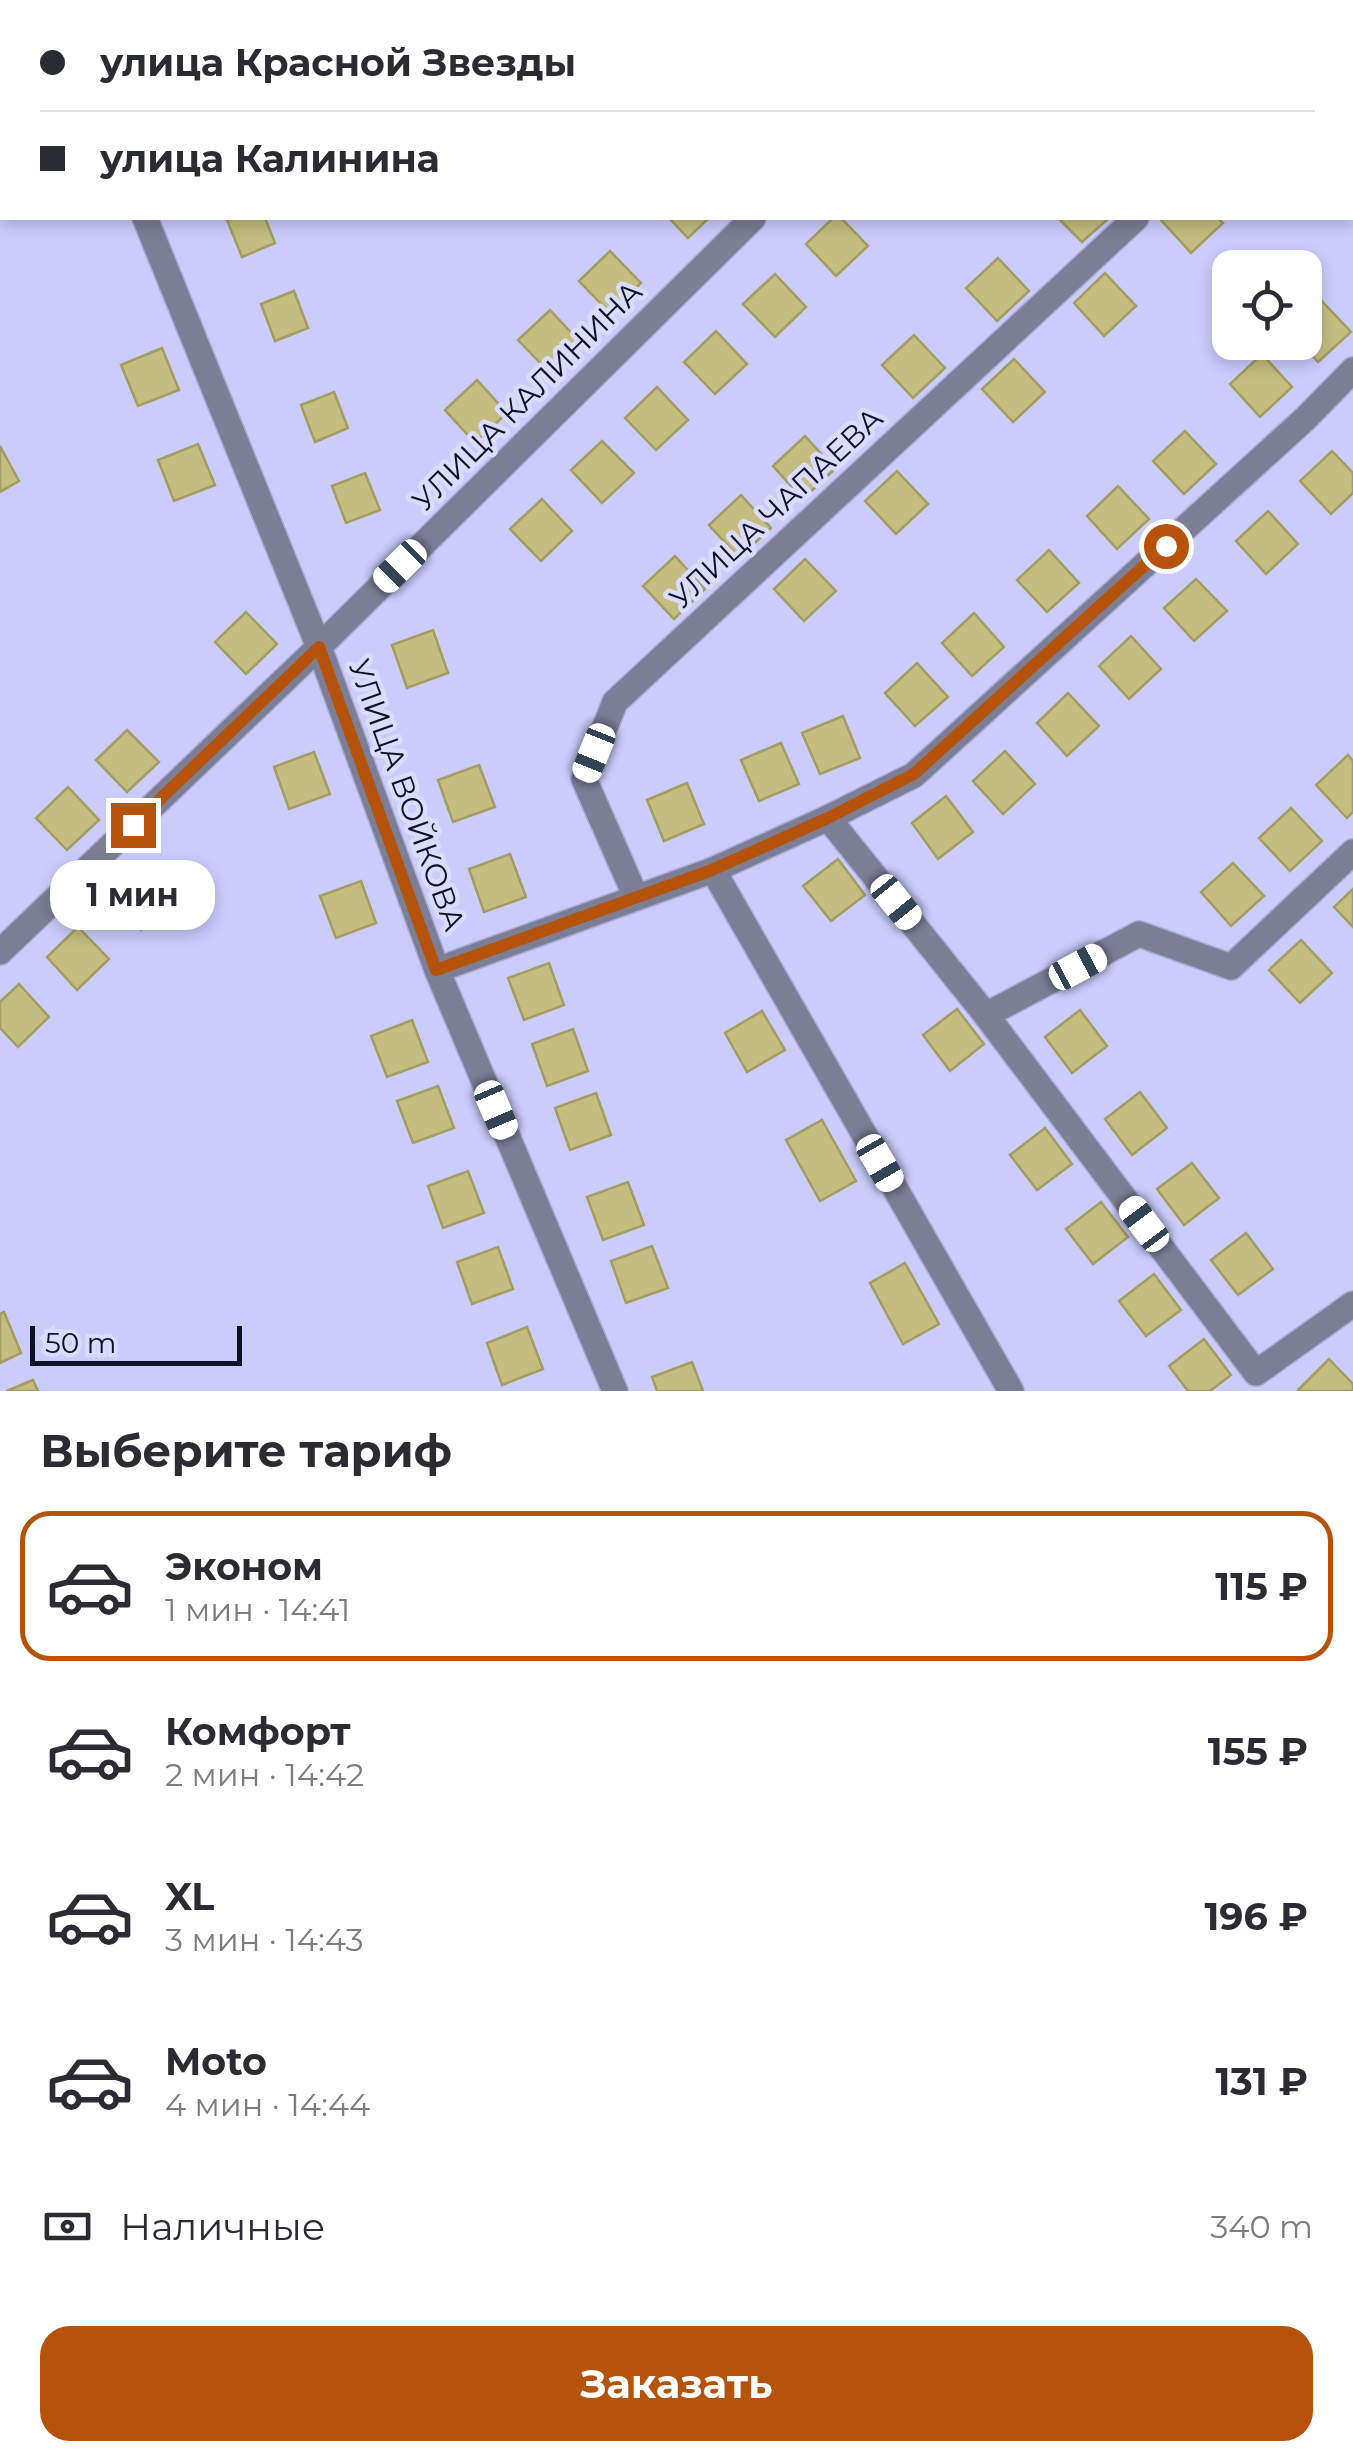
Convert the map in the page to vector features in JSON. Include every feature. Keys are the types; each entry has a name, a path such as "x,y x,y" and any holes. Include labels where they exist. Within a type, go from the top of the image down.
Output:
{"street":[{"name":"УЛИЦА ВОЙКОВА","path":"146,220 319,647 436,970 615,1391"},
{"name":"УЛИЦА КАЛИНИНА","path":"0,952 319,647 751,220"},
{"name":"УЛИЦА ЧАПАЕВА","path":"636,897 584,779 615,702 1134,220"},
{"path":"436,970 712,870 914,774 1306,418 1353,370"},
{"path":"828,818 986,1015 1256,1373 1353,1304"},
{"path":"986,1015 1139,934 1231,968 1353,852"},
{"path":"712,870 1011,1391"}],"building":[{"path":"227,220 266,220 275,243 242,257"},
{"path":"671,220 707,220 688,238"},
{"path":"831,220 843,220 868,246 836,276 806,244"},
{"path":"1060,220 1107,220 1082,242"},
{"path":"1161,220 1223,223 1191,253"},
{"path":"610,251 641,283 610,313 579,281"},
{"path":"998,258 1029,291 997,321 966,288"},
{"path":"1105,273 1136,306 1104,336 1074,303"},
{"path":"775,274 806,307 775,337 743,304"},
{"path":"294,291 308,328 275,341 261,304"},
{"path":"1322,301 1351,332 1322,358"},
{"path":"550,310 580,342 549,372 518,340"},
{"path":"716,331 747,364 715,394 684,362"},
{"path":"914,335 945,368 913,398 882,365"},
{"path":"162,348 179,390 138,406 121,365"},
{"path":"1014,359 1045,392 1013,422 982,389"},
{"path":"1256,360 1267,360 1292,387 1260,417 1230,384"},
{"path":"477,380 507,413 475,443 445,410"},
{"path":"657,387 688,420 656,450 625,418"},
{"path":"334,392 348,428 315,442 301,405"},
{"path":"1185,431 1216,464 1184,494 1153,461"},
{"path":"805,436 835,469 803,499 773,466"},
{"path":"602,441 634,473 602,503 571,470"},
{"path":"198,444 215,485 174,501 158,460"},
{"path":"0,446 19,481 0,492"},
{"path":"1332,451 1353,473 1353,493 1331,514 1300,481"},
{"path":"897,471 928,504 896,534 865,501"},
{"path":"365,473 380,510 346,523 332,486"},
{"path":"1118,486 1149,519 1117,549 1087,516"},
{"path":"741,495 771,528 739,558 709,525"},
{"path":"542,499 572,531 541,561 510,529"},
{"path":"1268,511 1298,544 1266,574 1236,541"},
{"path":"1049,550 1079,583 1047,612 1017,580"},
{"path":"675,556 705,589 674,619 643,586"},
{"path":"805,559 836,591 804,621 774,589"},
{"path":"1196,579 1227,611 1194,641 1164,608"},
{"path":"246,612 277,644 246,674 215,642"},
{"path":"974,613 1004,647 972,676 942,643"},
{"path":"433,630 448,673 407,688 392,645"},
{"path":"1131,636 1161,669 1129,699 1099,666"},
{"path":"917,663 948,697 915,726 885,693"},
{"path":"1068,693 1099,726 1067,756 1037,723"},
{"path":"843,716 860,758 820,774 802,733"},
{"path":"127,730 159,762 127,792 96,760"},
{"path":"781,743 799,784 759,801 741,760"},
{"path":"1005,751 1035,784 1003,814 973,781"},
{"path":"314,752 330,794 289,809 274,767"},
{"path":"1348,755 1353,761 1353,812 1347,818 1316,785"},
{"path":"479,765 495,807 453,822 438,780"},
{"path":"687,783 704,824 664,841 647,800"},
{"path":"68,787 99,820 67,850 36,818"},
{"path":"946,796 973,832 938,859 912,823"},
{"path":"1291,808 1322,841 1290,871 1259,838"},
{"path":"510,854 526,897 484,912 469,869"},
{"path":"838,859 865,895 831,921 803,886"},
{"path":"1233,863 1264,896 1231,926 1201,892"},
{"path":"141,868 172,900 141,930 110,898"},
{"path":"361,881 376,923 336,938 320,896"},
{"path":"1353,889 1353,927 1334,907"},
{"path":"78,927 109,959 77,990 47,957"},
{"path":"1301,940 1332,973 1300,1003 1269,970"},
{"path":"549,963 564,1005 524,1020 508,978"},
{"path":"19,984 49,1017 18,1047 0,1028 0,1002"},
{"path":"957,1009 984,1044 950,1071 923,1035"},
{"path":"1080,1010 1107,1046 1072,1073 1045,1037"},
{"path":"762,1011 785,1050 747,1072 725,1033"},
{"path":"412,1020 428,1062 387,1077 371,1036"},
{"path":"573,1029 588,1071 547,1086 532,1044"},
{"path":"438,1086 454,1128 413,1143 397,1101"},
{"path":"1140,1092 1167,1128 1132,1155 1105,1119"},
{"path":"596,1093 611,1135 570,1150 555,1108"},
{"path":"822,1120 856,1181 820,1201 786,1140"},
{"path":"1045,1128 1072,1164 1037,1190 1010,1155"},
{"path":"1192,1163 1219,1198 1184,1225 1157,1189"},
{"path":"468,1171 484,1213 443,1228 428,1186"},
{"path":"628,1182 644,1225 603,1240 587,1197"},
{"path":"1101,1202 1128,1237 1093,1264 1066,1229"},
{"path":"1246,1233 1273,1269 1238,1295 1211,1260"},
{"path":"652,1246 668,1288 626,1303 611,1261"},
{"path":"498,1247 513,1289 472,1304 457,1262"},
{"path":"905,1263 939,1324 903,1344 870,1283"},
{"path":"1154,1274 1181,1310 1146,1336 1119,1301"},
{"path":"4,1312 21,1353 0,1363 0,1314"},
{"path":"527,1327 543,1369 502,1385 487,1343"},
{"path":"1204,1339 1231,1375 1210,1391 1188,1391 1169,1366"},
{"path":"1329,1359 1353,1384 1353,1391 1299,1391 1298,1390"},
{"path":"692,1362 703,1391 657,1391 652,1377"},
{"path":"33,1380 38,1391 7,1391"}],"route":[{"path":"133,825 319,647 436,970 712,870 914,774 1166,546"}]}
